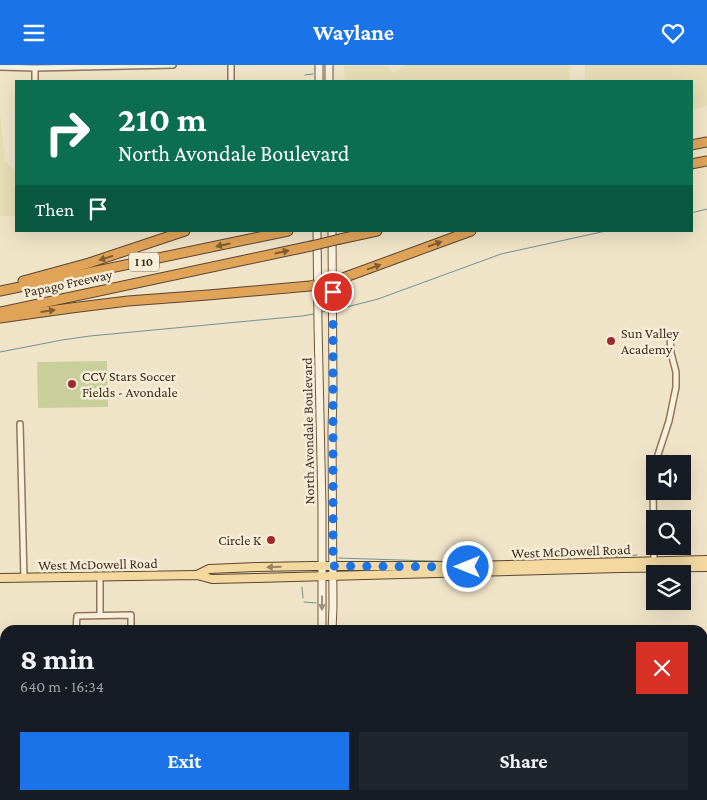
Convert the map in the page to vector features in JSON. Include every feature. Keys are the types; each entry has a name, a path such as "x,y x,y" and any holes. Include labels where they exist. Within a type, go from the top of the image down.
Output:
{"highway":[{"path":"693,145 707,142"},
{"path":"693,164 707,161"},
{"path":"0,290 13,284 119,254 182,232"},
{"name":"Papago Freeway","path":"0,290 283,232"},
{"name":"Papago Freeway","path":"0,312 373,232"},
{"path":"0,318 128,301 318,284 332,281 468,232"}],"main road":[{"path":"318,80 319,65"},
{"path":"329,65 329,80"},
{"name":"North Avondale Boulevard","path":"317,232 322,625"},
{"name":"North Avondale Boulevard","path":"332,232 332,625"},
{"path":"321,444 332,444"},
{"name":"West McDowell Road","path":"654,565 707,560"},
{"name":"West McDowell Road","path":"197,575 209,569 322,566 646,565"},
{"name":"West McDowell Road","path":"0,578 197,575 212,579 322,577 603,569 646,566"},
{"name":"West McDowell Road","path":"691,566 707,567"}],"street":[{"path":"0,67 173,65"},
{"path":"231,65 231,80"},
{"path":"35,68 35,80"},
{"path":"657,455 669,421 676,387 676,372 671,353 670,336"},
{"path":"20,424 24,578"},
{"path":"653,500 654,565"},
{"path":"100,576 100,615"},
{"path":"76,625 77,616 131,615 131,625"}],"shaded area":[{"path":"405,65 570,65 570,80 345,80 344,66 388,66 393,73"},
{"path":"585,65 707,65 707,106 693,110 693,80 585,80"},
{"path":"0,112 5,161 15,170 15,216 0,216"}],"green space":[{"name":"CCV Stars Soccer Fields - Avondale","path":"107,361 108,407 38,408 37,362"}],"waterway":[{"path":"305,75 313,74"},
{"path":"693,212 707,209"},
{"path":"335,310 378,299 501,254 601,232"},
{"path":"320,312 329,311"},
{"path":"0,352 90,336 314,314"},
{"path":"588,559 637,555"},
{"path":"339,558 461,562 522,561"},
{"path":"302,587 303,598"},
{"path":"304,602 316,603"}],"place":[{"name":"Sun Valley Academy","path":"611,341"},
{"name":"CCV Stars Soccer Fields - Avondale","path":"72,384"},
{"name":"Circle K","path":"271,540"}],"route":[{"path":"333,292 333,566 468,567"}]}
